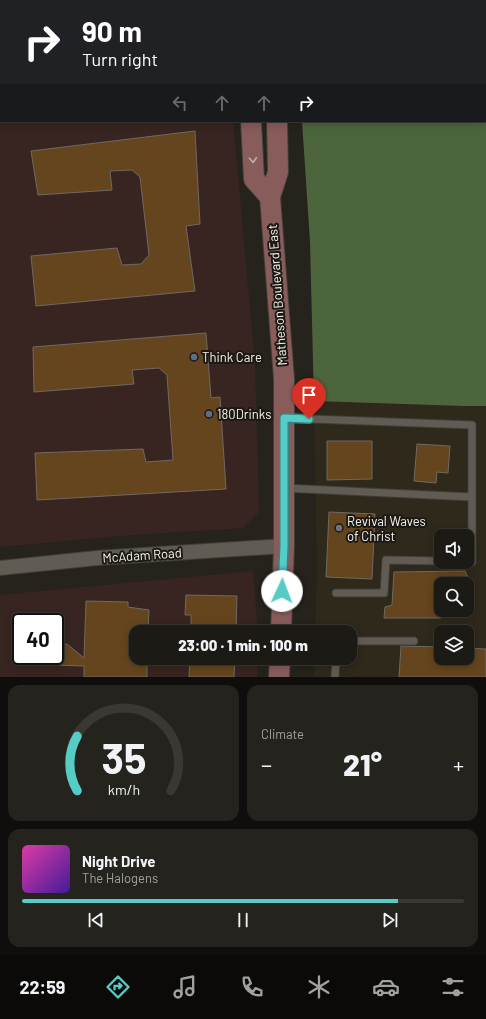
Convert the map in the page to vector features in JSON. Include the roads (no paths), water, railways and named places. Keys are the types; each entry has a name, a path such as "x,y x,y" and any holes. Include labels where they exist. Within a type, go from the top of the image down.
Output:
{"street":[{"path":"251,122 254,179 270,197"},
{"name":"Matheson Boulevard East","path":"277,122 278,172 270,197 284,378 284,546 281,625"},
{"name":"McAdam Road","path":"0,568 97,558 284,546"},
{"path":"279,677 280,665"}],"lane":[{"path":"284,418 472,425 472,529"},
{"path":"284,488 472,497"},
{"path":"336,593 384,593 386,560 434,561"},
{"path":"357,641 414,641"},
{"path":"335,677 336,665"}],"place":[{"name":"Think Care","path":"194,357"},
{"name":"180Drinks","path":"209,414"},
{"name":"Revival Waves of Christ","path":"339,528"}]}
